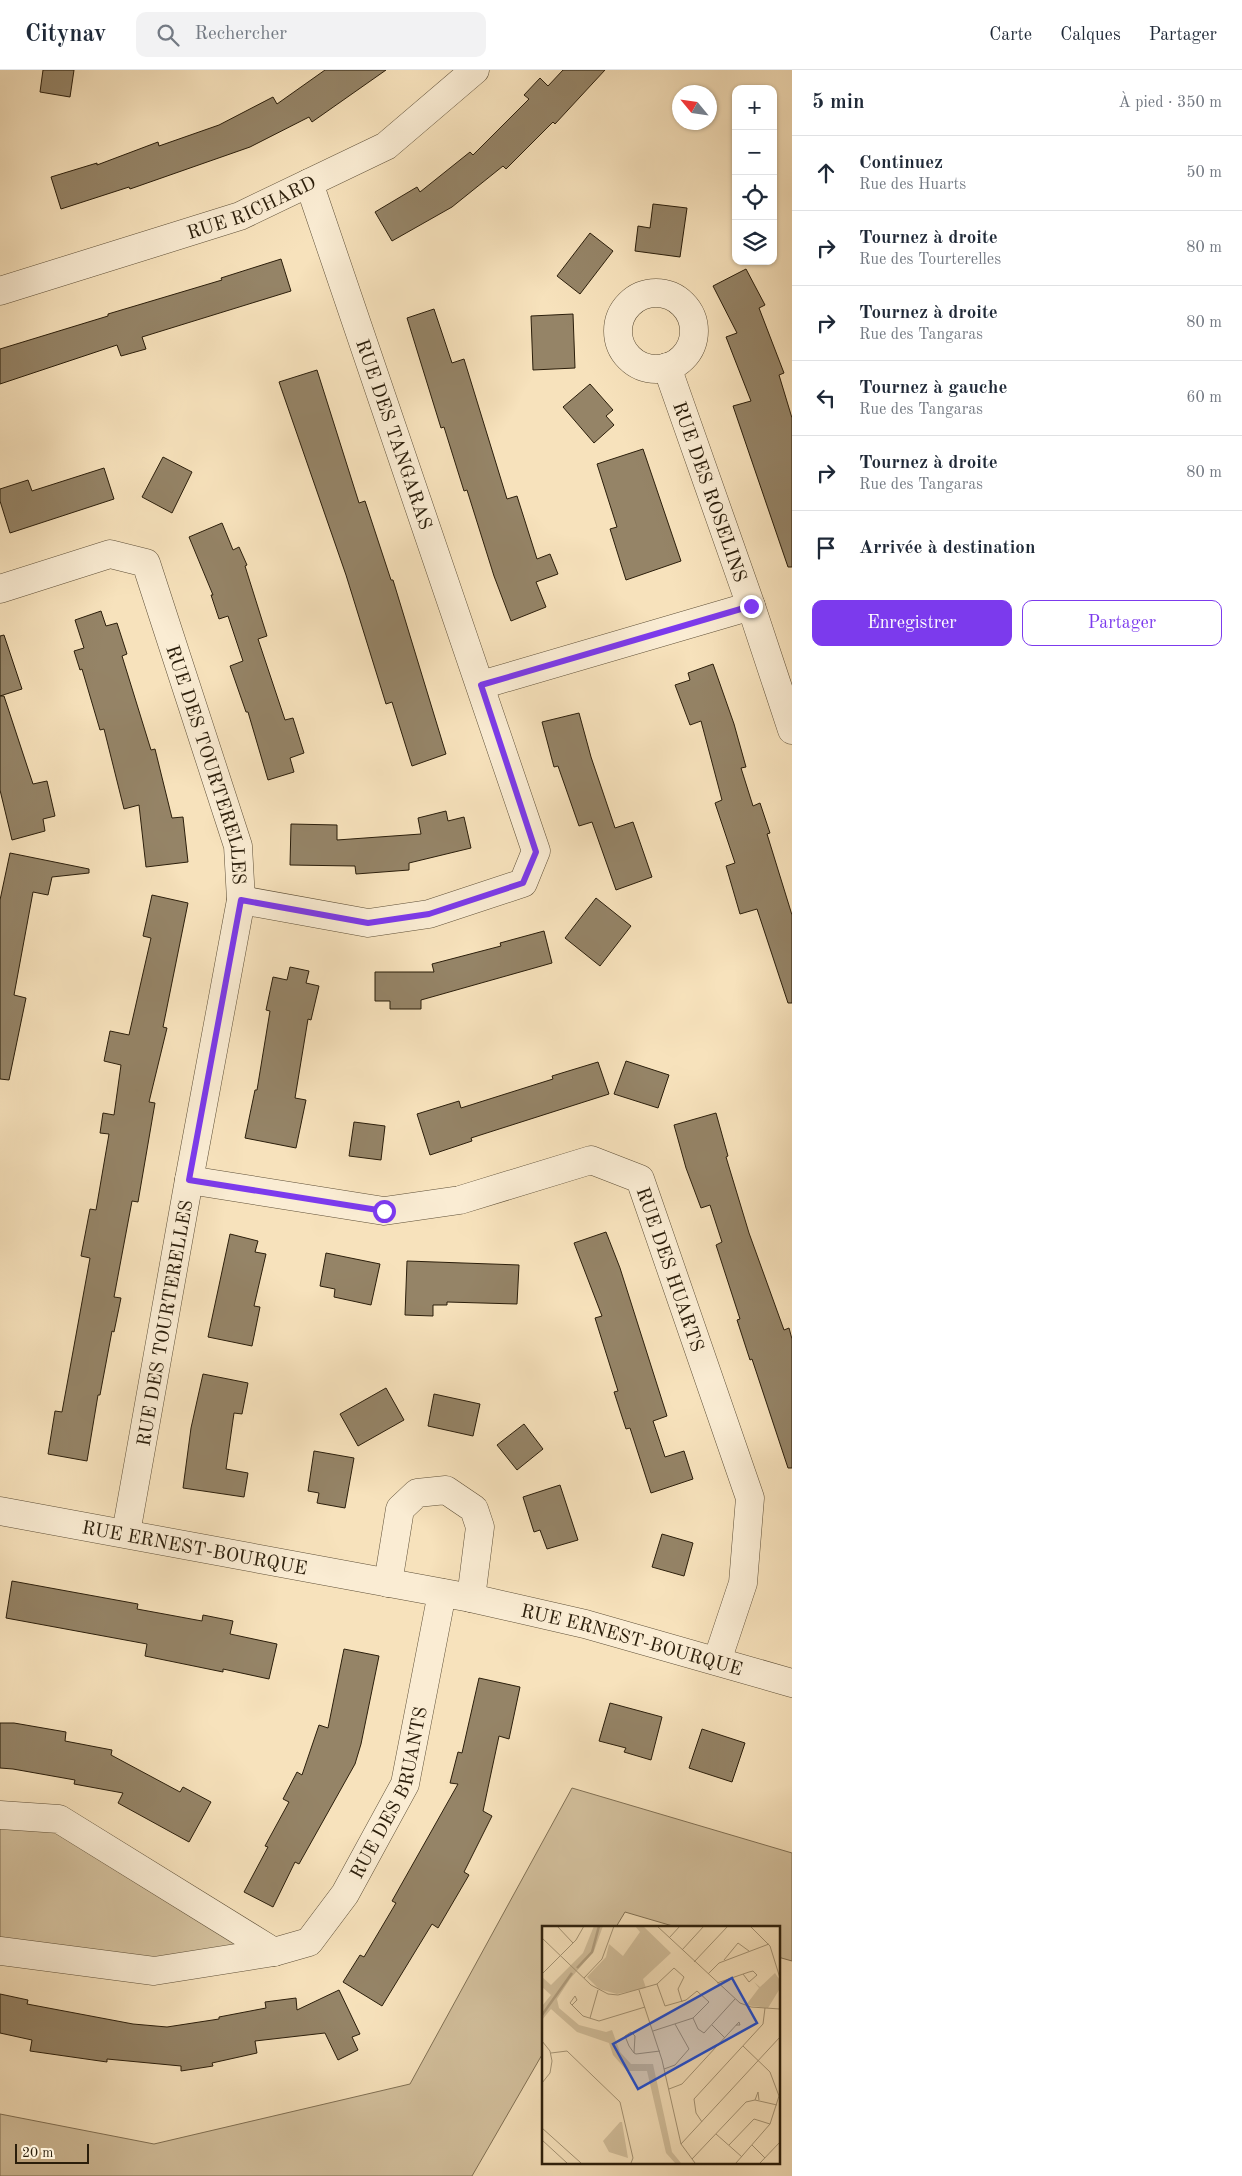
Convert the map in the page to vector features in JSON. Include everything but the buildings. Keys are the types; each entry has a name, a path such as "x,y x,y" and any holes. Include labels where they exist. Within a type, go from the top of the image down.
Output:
{"street":[{"name":"RUE RICHARD","path":"0,291 240,216 386,146 475,70"},
{"name":"RUE DES TANGARAS","path":"241,900 368,923 429,914 523,883 536,852 481,685 309,183"},
{"name":"RUE DES ROSELINS","path":"667,367 751,606 792,730"},
{"name":"RUE DES TOURTERELLES","path":"0,589 110,554 146,563 238,846 241,900 126,1533"},
{"path":"481,685 751,606"},
{"name":"RUE DES HUARTS","path":"189,1180 384,1211 460,1200 591,1160 640,1180 750,1498 743,1583 716,1661"},
{"path":"388,1583 400,1509 417,1493 446,1490 474,1509 480,1527 471,1598"},
{"name":"RUE ERNEST-BOURQUE","path":"0,1511 471,1598 585,1624 792,1683"},
{"name":"RUE DES BRUANTS","path":"0,1951 154,1971 274,1952 309,1942 345,1894 405,1784 442,1593"},
{"path":"0,1815 59,1819 274,1952"}],"shaded area":[{"path":"572,1788 792,1853 792,1961 780,1958 780,1926 673,1926 625,1912 617,1926 542,1926 542,2055 472,2176 0,2176 0,2114 154,2144 410,2084"},
{"path":"0,1815 59,1819 274,1952 154,1971 0,1951"}],"route":[{"path":"384,1211 189,1180 241,900 368,923 429,914 523,883 536,852 481,685 751,606"}]}
